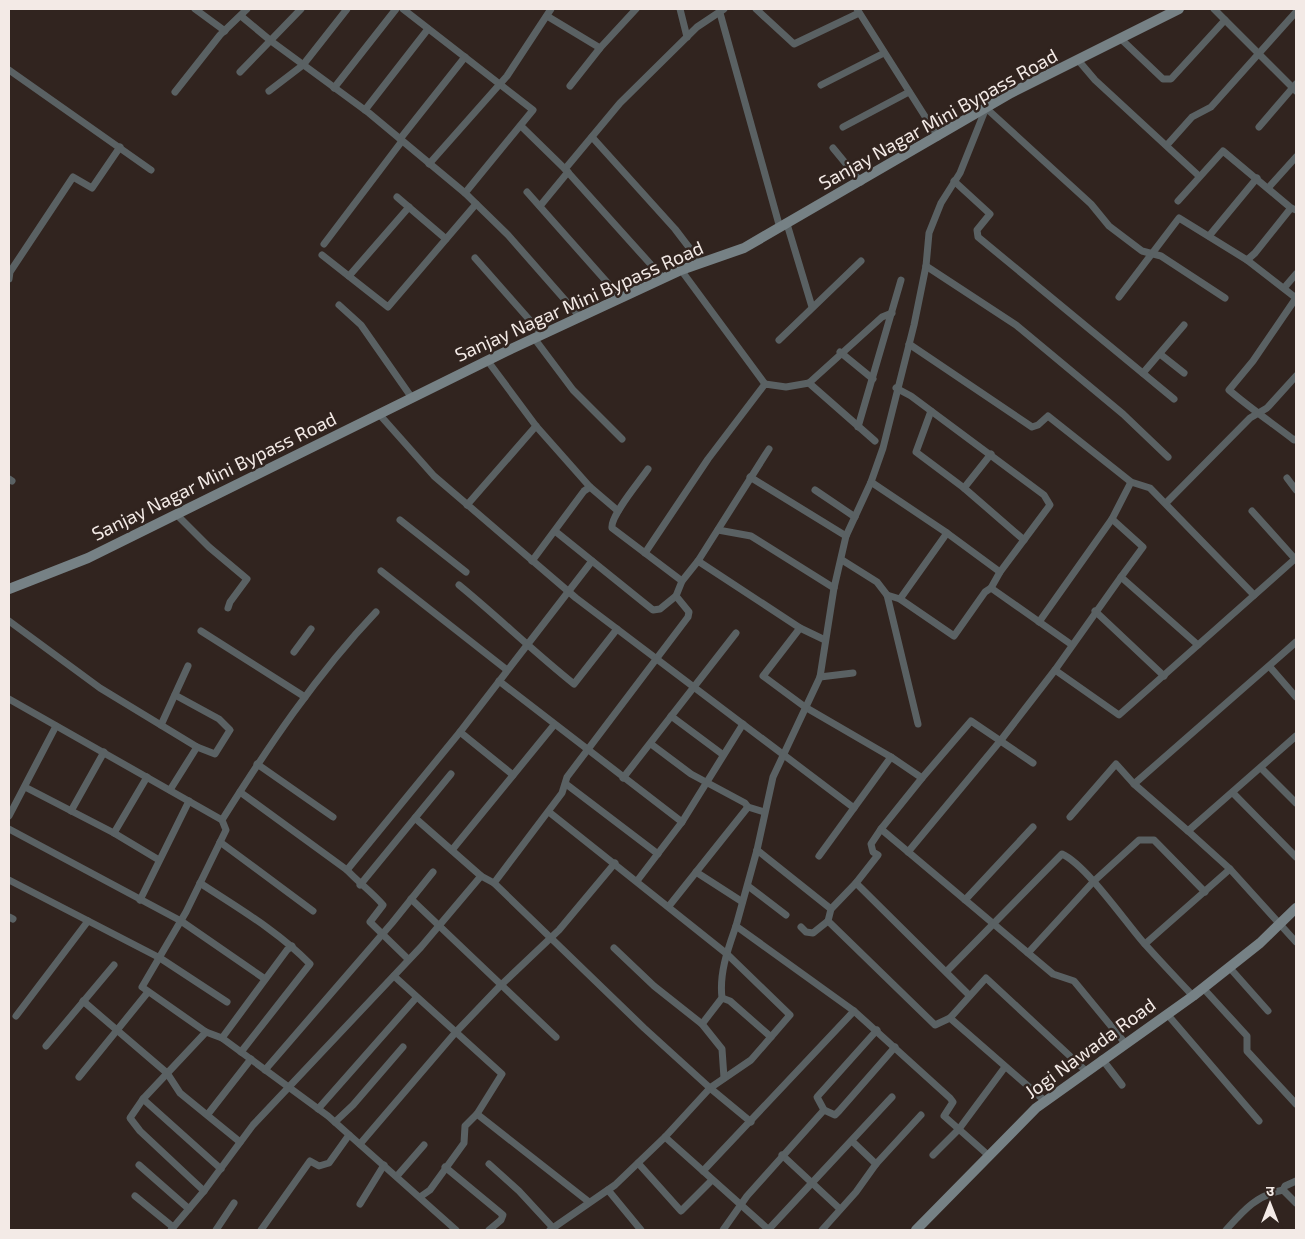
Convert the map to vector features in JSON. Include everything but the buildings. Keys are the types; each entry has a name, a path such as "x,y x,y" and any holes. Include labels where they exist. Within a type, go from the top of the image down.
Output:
{"street":[{"path":"195,9 224,31"},
{"path":"175,92 224,31 247,9"},
{"path":"240,72 301,9"},
{"path":"269,91 303,65 347,9"},
{"path":"334,88 396,9"},
{"path":"403,9 533,110 465,193"},
{"path":"429,164 500,84 551,9"},
{"path":"570,86 600,48 636,9"},
{"path":"680,9 687,37"},
{"path":"758,9 794,44 858,11 938,137"},
{"name":"Sanjay Nagar Mini Bypass Road","path":"9,589 88,558 487,360 663,278 701,262 744,248 986,108 1179,9"},
{"path":"1214,9 1295,87 1259,127"},
{"path":"540,206 620,103 697,27 722,11 783,226 812,307"},
{"path":"1168,146 1192,116 1211,107 1296,12"},
{"path":"241,16 271,41 365,110 465,193 508,234 580,317"},
{"path":"547,16 600,48"},
{"path":"1121,39 1162,79 1171,79 1225,20"},
{"path":"365,110 428,29"},
{"path":"821,86 884,53"},
{"path":"324,244 465,57"},
{"path":"1078,60 1096,80 1199,176"},
{"path":"9,70 151,170"},
{"path":"843,127 909,92"},
{"path":"702,1024 722,998 721,985 727,954 736,926 741,901 748,886 773,777 782,754 820,677 834,588 846,536 871,482 883,448 896,388 909,344 926,266 930,234 941,203 954,182 986,108 1091,204 1109,226 1142,251 1161,256 1224,298"},
{"path":"521,126 566,171 663,278"},
{"path":"592,137 676,229 701,262"},
{"path":"9,274 73,177 92,188 120,147"},
{"path":"833,148 861,182"},
{"path":"1178,201 1199,176 1224,152 1269,187 1294,209 1255,253 1246,260"},
{"path":"1269,187 1296,158"},
{"path":"1210,236 1258,178"},
{"path":"954,182 990,214 977,230 978,237 1174,399"},
{"path":"527,192 620,298"},
{"path":"397,197 446,239"},
{"path":"322,255 388,307 476,204"},
{"path":"349,276 409,207"},
{"path":"1118,297 1179,218 1210,236 1284,288 1296,298 1253,361 1229,390 1251,410 1258,413 1294,440 1296,439"},
{"path":"475,258 538,336 574,390 622,439"},
{"path":"779,340 861,261"},
{"path":"926,266 1016,325 1123,414 1168,457"},
{"path":"681,270 765,384 786,386 809,383 840,352 882,317 892,313"},
{"path":"1284,288 1296,274"},
{"path":"858,427 901,280"},
{"path":"339,305 361,325 412,398"},
{"path":"1143,373 1184,325"},
{"path":"909,344 1032,427 1038,425 1048,416 1131,482 1150,488 1254,595"},
{"path":"840,352 873,379"},
{"path":"1160,354 1184,374"},
{"path":"487,360 536,426 590,487 618,511"},
{"path":"1166,503 1258,413 1267,408 1296,376"},
{"path":"809,383 875,442"},
{"path":"645,553 708,459 765,384"},
{"path":"887,595 900,599 954,636 1050,505 1044,495 991,454 896,388"},
{"path":"931,411 916,452 964,488 1024,540"},
{"path":"378,414 434,476 567,591 854,808"},
{"path":"468,505 536,426"},
{"path":"555,531 653,610 660,610 676,596 682,581 698,561 769,449"},
{"path":"964,488 991,454"},
{"path":"648,468 618,511 611,524 612,528 682,581"},
{"path":"750,477 846,536"},
{"path":"1287,478 1296,490"},
{"path":"871,482 947,533 1000,572"},
{"path":"1039,622 1112,519 1131,482"},
{"path":"532,561 584,492 590,487"},
{"path":"815,490 855,517"},
{"path":"1055,670 1119,714 1296,559 1252,511"},
{"path":"177,515 246,580 230,602 228,608"},
{"path":"908,852 1001,740 1055,670 1095,611 1143,547 1112,519"},
{"path":"400,520 466,572"},
{"path":"718,530 752,536 834,588"},
{"path":"900,599 947,533"},
{"path":"842,560 877,582 887,595 918,724"},
{"path":"347,870 460,732 592,561"},
{"path":"698,561 800,628 825,640"},
{"path":"381,571 507,670"},
{"path":"1121,577 1198,645"},
{"path":"459,585 487,608 527,646 574,684 617,629"},
{"path":"991,588 1072,645"},
{"path":"494,883 549,812 566,784 567,777 655,657 688,617 689,612 676,596"},
{"path":"1095,611 1164,676"},
{"path":"222,820 257,764 337,653 376,612"},
{"path":"9,621 100,688 196,747 215,754 230,730 219,720 175,695"},
{"path":"800,628 762,676 805,707 891,756 922,778"},
{"path":"294,652 311,629"},
{"path":"201,631 305,697"},
{"path":"623,778 736,633"},
{"path":"1134,784 1270,668 1296,642"},
{"path":"161,725 188,666"},
{"path":"1270,668 1296,697"},
{"path":"820,677 853,673"},
{"path":"499,681 682,822"},
{"path":"9,700 222,820 226,830 181,922 142,988 206,1032 222,1038 335,1122 456,1230"},
{"path":"671,716 722,754"},
{"path":"800,927 806,932 813,933 828,920 831,909 856,883 878,855 873,852 872,844 881,829 971,721 1033,763"},
{"path":"637,881 682,822 708,782 722,754 743,724"},
{"path":"452,850 554,725"},
{"path":"9,816 56,726"},
{"path":"460,732 512,775"},
{"path":"1188,831 1296,736"},
{"path":"651,744 691,774 745,803 748,807 764,812"},
{"path":"170,790 196,747"},
{"path":"71,811 104,752"},
{"path":"819,856 891,756"},
{"path":"257,764 333,817"},
{"path":"1070,817 1116,764 1134,784 1230,869 1281,922 1296,942"},
{"path":"1261,768 1296,803"},
{"path":"360,884 452,774"},
{"path":"114,833 147,777"},
{"path":"566,784 658,854"},
{"path":"25,787 114,833 159,860"},
{"path":"240,792 347,870 383,905 370,922 408,959"},
{"path":"1233,793 1296,858"},
{"path":"140,900 189,801"},
{"path":"669,906 748,807"},
{"path":"489,1164 518,1191 552,1230 608,1190 638,1163 710,1088 751,1060 790,1015 727,954 549,812"},
{"path":"415,818 481,876 494,883 710,1088 751,1122"},
{"path":"965,900 1033,827"},
{"path":"9,829 181,922 265,979"},
{"path":"881,829 1053,974 1074,981 1125,1043"},
{"path":"1028,953 1093,882 1139,840 1154,840 1205,892"},
{"path":"220,842 313,911"},
{"path":"757,850 831,909"},
{"path":"947,971 1062,854 1070,858 1093,882 1145,944 1193,996"},
{"path":"360,1144 455,1033 500,986 559,930 615,863"},
{"path":"1145,944 1230,869"},
{"path":"265,1070 433,872"},
{"path":"696,872 741,901"},
{"path":"135,1196 172,1229 204,1191 240,1142 288,1087 421,947 481,876"},
{"path":"9,880 160,958 227,1002"},
{"path":"200,883 292,946 310,964 241,1052"},
{"path":"856,883 947,971 969,996"},
{"path":"748,886 786,915"},
{"path":"411,899 440,924 500,986 556,1037"},
{"name":"Jogi Nawada Road","path":"916,1230 988,1155 1045,1101 1193,996 1260,943 1296,908"},
{"path":"828,920 936,1025 950,1018 986,978 1086,1071"},
{"path":"16,1016 88,921"},
{"path":"736,926 854,1011 877,1030 950,1098 953,1102 944,1116 988,1155"},
{"path":"222,1038 265,979 292,946"},
{"path":"614,948 654,986 702,1024 722,1049 724,1078"},
{"path":"46,1046 114,965"},
{"path":"1229,967 1268,1011"},
{"path":"394,976 416,998 502,1074 477,1114 465,1126 464,1143 430,1190 420,1197"},
{"path":"1203,988 1247,1036 1247,1051 1296,1104"},
{"path":"79,1077 148,992"},
{"path":"318,1109 416,998"},
{"path":"722,998 730,1001 771,1037"},
{"path":"83,1001 118,1029 167,1073 180,1093 240,1142"},
{"path":"703,1171 854,1011"},
{"path":"1167,1014 1259,1121"},
{"path":"950,1018 1045,1101"},
{"path":"877,1030 817,1096 824,1110 835,1115 896,1048"},
{"path":"204,1191 130,1120 131,1113 143,1099 206,1032"},
{"path":"335,1122 403,1047"},
{"path":"1102,1059 1122,1084"},
{"path":"208,1114 251,1060"},
{"path":"933,1155 959,1129 1005,1066"},
{"path":"665,1137 768,1230 892,1097"},
{"path":"143,1099 221,1169"},
{"path":"723,1230 740,1205 782,1154 824,1110"},
{"path":"477,1114 589,1202"},
{"path":"822,1230 876,1164 921,1115"},
{"path":"261,1230 310,1161 319,1166 329,1163 349,1135"},
{"path":"852,1142 876,1164"},
{"path":"397,1176 424,1145"},
{"path":"782,1154 840,1209"},
{"path":"638,1163 681,1211 712,1180"},
{"path":"139,1165 189,1209"},
{"path":"360,1204 384,1165"},
{"path":"445,1167 503,1215 489,1230"},
{"path":"1226,1230 1245,1209 1267,1193 1283,1190 1296,1181"},
{"path":"608,1190 641,1230"},
{"path":"1283,1190 1296,1203"},
{"path":"216,1230 234,1203"}]}
